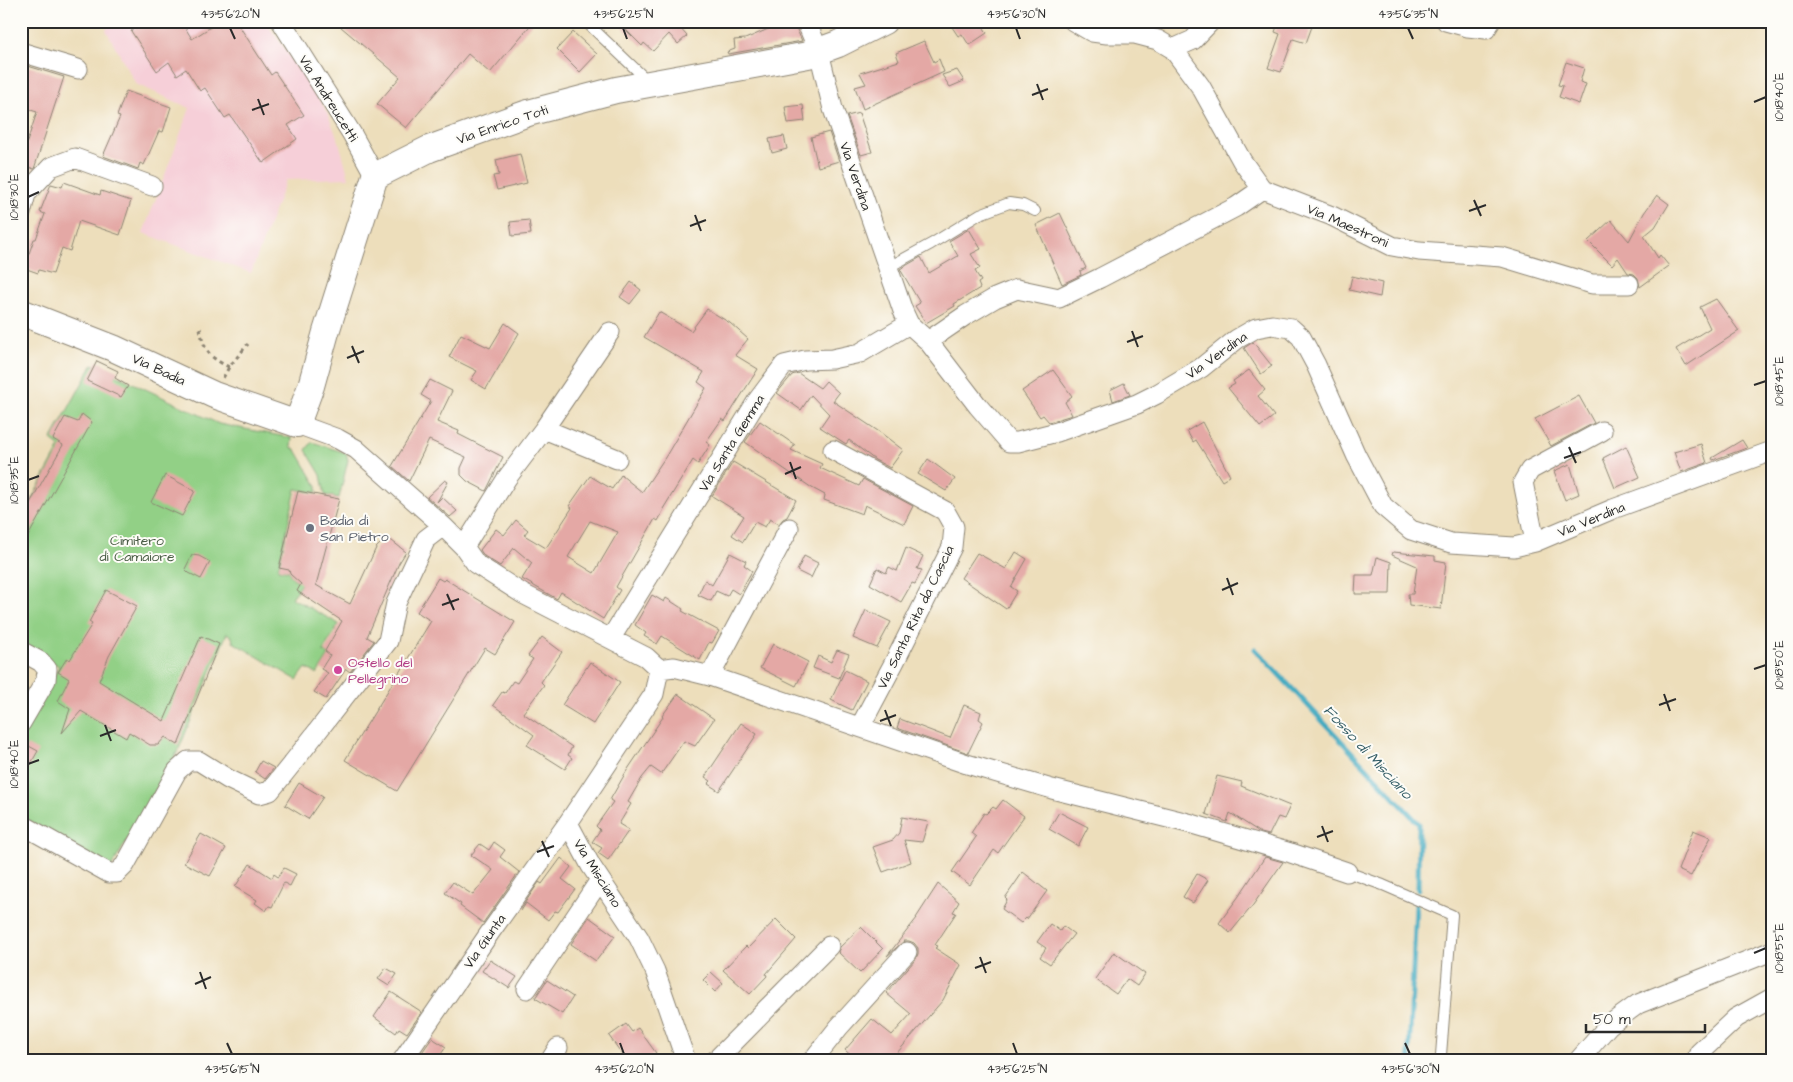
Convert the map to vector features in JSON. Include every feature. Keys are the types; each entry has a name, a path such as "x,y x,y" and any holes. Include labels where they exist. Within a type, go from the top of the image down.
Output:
{"street":[{"name":"Via Andreucetti","path":"281,21 352,134 375,176"},
{"name":"Via Verdina","path":"806,21 820,52 833,109 902,311 909,324 928,341 978,406 1009,442 1018,442 1056,432 1137,404 1201,368 1237,339 1256,328 1272,325 1291,328 1301,336 1356,455 1383,506 1411,530 1451,543 1514,547 1535,542 1613,509 1772,451"},
{"name":"Via Enrico Toti","path":"375,176 429,149 528,113 616,90 820,52 884,21"},
{"path":"928,341 966,315 995,298 1016,289 1059,298 1236,207 1262,189 1242,161 1201,87 1173,49 1158,40 1135,34 1092,32 1073,21"},
{"path":"1173,49 1192,40 1211,21"},
{"path":"1446,21 1468,27 1486,28 1491,21"},
{"path":"21,52 78,69"},
{"path":"21,213 26,194 51,167 75,158 152,186"},
{"path":"375,176 311,386 297,424 338,438 356,449 443,526 464,547 476,564 523,594 646,657 659,669 674,667 710,676 967,764 1052,790 1192,824 1291,853 1347,872"},
{"name":"Via Maestroni","path":"1262,189 1332,216 1392,246 1418,251 1502,257 1592,284 1629,284"},
{"name":"Via Badia","path":"21,312 113,348 214,395 297,424"},
{"name":"Via Santa Gemma","path":"611,638 757,401 784,365 805,360 832,359 860,353 909,324"},
{"path":"464,547 507,478 544,429 610,332"},
{"path":"544,429 617,459"},
{"path":"1535,542 1523,482 1530,470 1602,431"},
{"name":"Via Santa Rita da Cascia","path":"833,450 945,511 954,528 952,547 860,727"},
{"path":"21,824 109,873 117,873 125,865 177,770 188,761 199,761 228,779 259,794 270,790 388,641 396,603 426,539 443,526"},
{"path":"710,676 789,528"},
{"path":"21,651 41,662 48,669 46,680 21,723"},
{"name":"Via Misciano","path":"659,669 654,694 568,823 600,880 639,938 655,971 686,1061"},
{"name":"Via Giunta","path":"402,1061 568,823"},
{"path":"527,989 600,880"},
{"path":"715,1061 829,946"},
{"path":"1578,1061 1610,1025 1638,1004 1772,951"},
{"path":"812,1061 839,1027 907,952"},
{"path":"1696,1061 1699,1053 1736,1018 1772,998"}],"lane":[{"path":"585,21 651,83"},
{"path":"887,268 980,214 1009,203 1023,205 1035,211"},
{"path":"1347,872 1383,884 1452,915 1441,1055 1443,1061"}],"path":[{"path":"200,328 204,348 218,362 229,367"},
{"path":"214,395 229,367 248,344"}],"shaded area":[{"path":"113,21 265,21 305,77 327,112 339,142 349,178 286,180 251,273 143,233 190,108 136,84 106,30"}],"green space":[{"name":"Cimitero di Camaiore","path":"93,364 219,424 292,438 291,447 296,450 317,486 317,493 296,489 278,569 289,571 294,579 303,581 292,598 339,624 323,651 329,655 317,674 306,668 297,680 233,642 232,637 227,633 178,751 111,868 21,816 21,741 59,666 21,645 21,519 60,447 51,440"},
{"path":"312,442 346,453 348,460 339,498 325,495 321,475 306,450"}],"building":[{"path":"134,21 181,21 192,39 220,21 236,21 271,75 275,72 304,115 288,125 297,139 263,163 230,115 225,118 205,88 200,91 186,69 177,75 169,62 157,71 131,31 138,26"},
{"path":"334,21 534,21 490,73 468,54 406,128 377,104 400,77"},
{"path":"617,21 682,21 678,26 687,36 678,44 669,34 653,51 644,43 642,46"},
{"path":"787,21 793,21 802,41 728,54 727,52 735,49 734,40 745,39"},
{"path":"948,21 980,21 987,33 969,45 962,34 958,36"},
{"path":"1279,21 1314,21 1306,43 1293,39 1281,72 1268,68 1280,34 1275,32"},
{"path":"573,32 597,54 580,72 557,49"},
{"path":"924,41 934,62 939,59 944,72 863,109 855,87 866,84 860,73 899,61 896,53"},
{"path":"1566,62 1584,68 1580,82 1586,84 1579,104 1559,97 1563,86 1558,85"},
{"path":"21,64 64,77 34,169 21,164 21,150 24,151 37,112 21,107"},
{"path":"957,70 964,81 950,87 942,75"},
{"path":"126,91 171,107 163,132 159,131 144,165 140,163 138,169 103,156 120,117 117,116"},
{"path":"803,105 805,121 788,123 785,107"},
{"path":"859,113 872,152 861,155 847,116"},
{"path":"829,132 839,161 818,167 811,137"},
{"path":"784,136 787,149 772,153 769,139"},
{"path":"520,154 527,183 497,190 493,176 499,175 496,160"},
{"path":"64,182 100,195 101,191 131,201 120,235 79,221 70,251 62,248 53,274 39,270 38,273 24,268 45,214 40,212 51,184 62,187"},
{"path":"1657,195 1669,204 1655,227 1644,236 1658,258 1660,255 1669,266 1640,287 1638,278 1634,274 1628,273 1618,258 1612,265 1588,241 1611,220 1629,241 1644,213"},
{"path":"1060,213 1086,268 1080,271 1081,275 1062,284 1036,225"},
{"path":"529,220 531,234 512,236 510,222"},
{"path":"969,229 981,249 971,254 980,268 975,271 981,281 978,283 980,288 954,304 955,306 926,323 915,306 920,303 900,269 921,257 929,273 958,256 949,241"},
{"path":"1352,276 1382,283 1380,297 1349,290"},
{"path":"631,282 641,290 630,304 620,297"},
{"path":"1716,299 1739,331 1686,366 1676,349 1710,328 1700,307"},
{"path":"707,309 730,323 748,339 735,355 758,369 725,421 722,419 706,442 710,445 698,464 693,460 663,509 658,521 655,519 616,587 620,590 603,619 561,592 557,599 522,579 532,563 514,548 500,566 484,556 480,550 496,529 504,535 516,520 528,530 524,535 546,548 572,508 569,506 590,476 612,489 621,475 642,492 666,456 706,388 698,382 704,372 644,337 659,312 691,331","holes":["590,521 618,532 594,573 568,557"]},
{"path":"505,323 519,333 486,389 471,380 477,371 449,357 461,334 490,348"},
{"path":"1253,342 1272,366 1261,374 1244,348"},
{"path":"97,361 118,371 115,378 128,386 121,397 87,381"},
{"path":"1053,370 1072,396 1065,402 1072,415 1049,422 1043,415 1040,417 1022,391"},
{"path":"1249,370 1265,390 1258,396 1274,416 1260,427 1228,388 1235,384 1233,381"},
{"path":"798,373 820,388 826,381 839,393 833,401 903,450 890,468 875,460 849,440 846,444 820,427 829,414 811,395 801,410 777,393 792,375"},
{"path":"430,380 452,391 437,422 459,431 458,434 503,457 486,491 467,481 461,475 461,468 466,457 429,440 409,481 392,466 431,401 421,395"},
{"path":"1124,383 1130,395 1113,401 1110,390"},
{"path":"1579,396 1594,423 1551,446 1535,419"},
{"path":"82,414 92,422 21,549 21,519 63,445 53,439 65,417 78,422"},
{"path":"760,421 795,445 791,450 822,464 820,468 859,486 863,479 913,506 904,524 865,505 862,514 824,500 825,495 745,442"},
{"path":"1202,422 1230,476 1222,481 1196,440 1193,442 1187,431"},
{"path":"1742,440 1747,448 1713,460 1712,458"},
{"path":"1701,444 1707,463 1681,472 1674,452"},
{"path":"1626,446 1640,477 1615,488 1603,458"},
{"path":"928,459 955,479 946,491 918,474"},
{"path":"733,462 796,500 787,517 779,524 770,519 765,527 755,522 743,542 732,535 744,516 712,496"},
{"path":"1570,464 1579,494 1565,500 1554,471"},
{"path":"165,475 195,491 182,516 151,502"},
{"path":"445,480 448,482 437,502 442,497 457,511 450,517 427,497"},
{"path":"298,491 339,499 316,585 326,591 350,604 376,548 387,537 406,552 399,563 367,637 374,641 350,672 346,669 326,699 314,692 328,673 321,669 330,655 325,651 342,621 297,591 301,584 290,574 289,570 279,568"},
{"path":"906,548 923,556 917,569 922,570 915,584 912,583 901,602 870,584 877,568 886,573 889,567 897,571"},
{"path":"1016,552 1027,559 1011,587 1017,591 1006,609 961,578 977,553 1006,569"},
{"path":"1393,552 1435,556 1435,560 1446,562 1441,609 1409,605 1408,594 1413,594 1417,566 1392,555"},
{"path":"730,553 746,561 744,565 752,571 739,594 731,589 727,596 716,591 711,601 698,595 705,580 712,585"},
{"path":"192,555 199,556 210,562 201,579 185,569"},
{"path":"804,556 818,563 811,578 797,571"},
{"path":"1377,557 1391,562 1390,594 1355,594 1356,575 1373,575"},
{"path":"438,578 443,581 445,579 515,622 495,654 485,648 397,791 345,760 431,621 417,612"},
{"path":"106,590 137,606 109,656 99,681 164,721 201,636 219,644 178,745 165,737 158,745 150,745 129,732 126,738 81,711 62,733 70,709 58,701 69,679 58,672 67,658 70,660 92,624 89,622"},
{"path":"652,595 664,602 666,598 683,609 682,611 719,631 712,643 709,642 700,660 662,636 657,644 644,636 646,633 635,625"},
{"path":"866,610 891,622 877,648 853,638"},
{"path":"542,637 562,652 541,682 544,685 523,713 572,747 568,755 572,758 565,769 527,745 534,735 493,705 502,692 505,693 513,681 517,683 533,659 528,656"},
{"path":"773,644 808,662 796,686 760,668"},
{"path":"837,650 849,654 839,678 813,668 818,656 831,662"},
{"path":"590,662 620,682 593,724 562,705"},
{"path":"845,670 867,681 852,710 831,700"},
{"path":"678,694 714,719 695,746 684,741 661,774 651,767 642,778 628,802 631,804 619,824 629,830 608,860 598,853 602,848 592,842 600,830 596,826 613,802 610,800 626,772"},
{"path":"964,705 981,712 979,719 983,722 968,753 897,728 900,719 950,738"},
{"path":"741,723 757,734 719,791 708,784 711,781 705,777"},
{"path":"27,745 38,751 21,781 21,756"},
{"path":"261,761 274,768 265,779 255,772"},
{"path":"1217,776 1242,782 1241,786 1290,806 1284,819 1278,817 1269,835 1261,833 1230,813 1227,822 1206,814"},
{"path":"299,783 323,797 308,819 285,805"},
{"path":"1003,800 1024,816 998,853 994,850 970,885 952,872 976,837 971,833 984,813 986,814 993,807 996,809"},
{"path":"1059,812 1088,827 1078,846 1049,829"},
{"path":"902,817 928,822 922,842 904,840 911,862 883,872 873,847 893,840 899,833"},
{"path":"1693,830 1711,837 1691,876 1678,870"},
{"path":"201,834 226,848 210,876 184,863"},
{"path":"494,842 505,850 500,857 519,872 483,923 445,893 453,882 473,895 493,870 471,855 480,844 489,850"},
{"path":"1265,857 1283,862 1253,905 1230,933 1219,923"},
{"path":"561,858 571,867 562,879 575,889 558,912 555,911 548,920 526,903 521,911 539,882 542,884"},
{"path":"250,864 272,878 274,874 278,877 284,868 296,874 290,886 284,883 272,907 269,906 266,911 255,903 257,900 235,887"},
{"path":"1023,872 1047,891 1027,919 1021,923 1002,909 1007,900 1005,898"},
{"path":"1197,874 1208,880 1193,903 1183,897"},
{"path":"938,884 959,902 953,912 956,913 935,945 938,946 935,948 961,965 943,1000 890,1061 857,1061 845,1050 872,1019 892,1035 911,1014 886,993 915,960 918,948 914,943 904,941 887,956 917,918"},
{"path":"589,917 615,936 596,961 571,944"},
{"path":"776,919 796,939 750,994 723,970"},
{"path":"1050,924 1060,931 1063,926 1074,934 1050,964 1040,957 1046,948 1037,942"},
{"path":"861,927 883,949 860,973 838,952 840,947"},
{"path":"1114,952 1145,974 1137,986 1127,979 1116,994 1095,979"},
{"path":"490,960 517,977 509,988 482,971"},
{"path":"386,968 397,974 389,986 378,979"},
{"path":"711,972 723,983 715,992 703,980"},
{"path":"547,980 573,997 562,1014 535,998"},
{"path":"391,992 422,1012 407,1033 399,1028 396,1033 374,1017"},
{"path":"626,1024 632,1032 638,1028 656,1053 645,1061 627,1061 609,1036"},
{"path":"432,1038 446,1047 436,1061 416,1061"}],"waterway":[{"name":"Fosso di Misciano","path":"1255,649 1419,824 1418,889"},
{"name":"Fosso di Misciano","path":"1411,1061 1409,1054 1416,905"}],"place":[{"name":"Badia di San Pietro","path":"310,528"},
{"name":"Ostello del Pellegrino","path":"338,670"}]}
